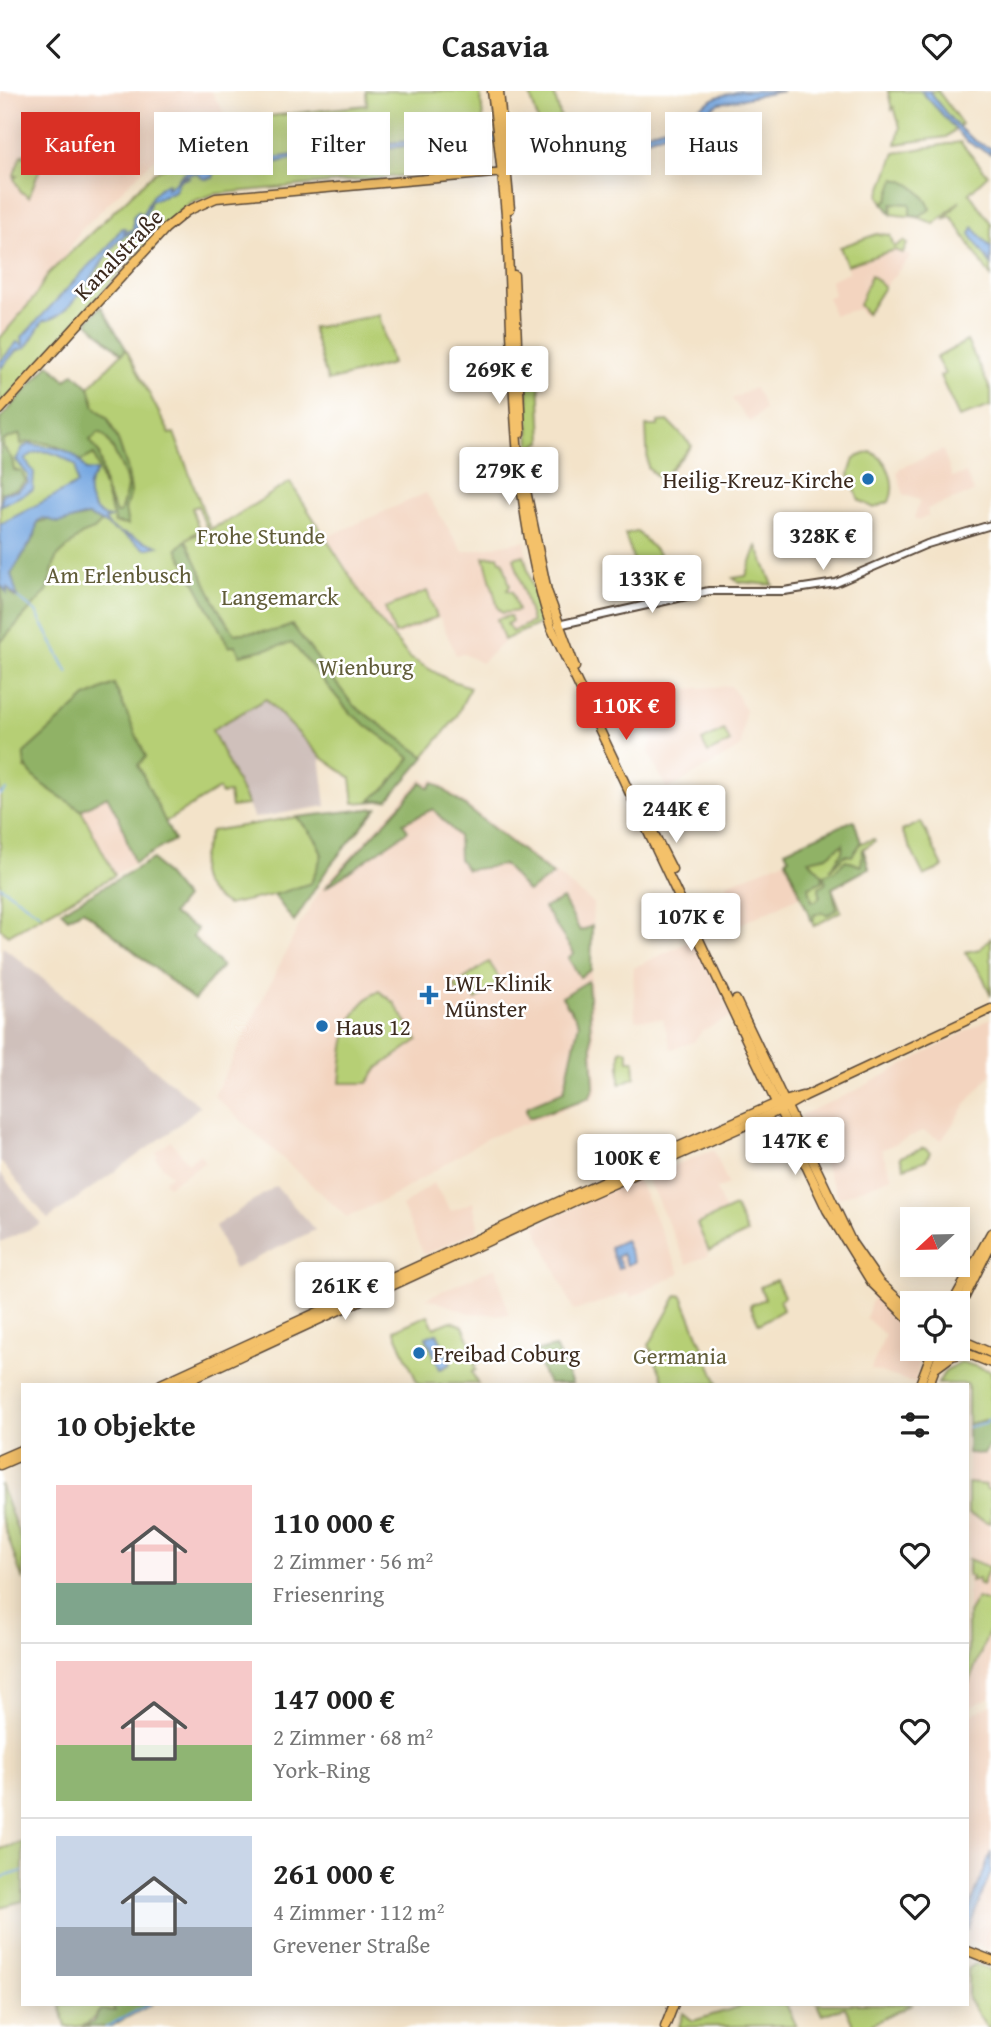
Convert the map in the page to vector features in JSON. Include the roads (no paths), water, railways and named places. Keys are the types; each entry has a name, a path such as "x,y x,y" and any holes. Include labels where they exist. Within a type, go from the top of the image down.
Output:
{"main road":[{"path":"492,91 505,172 524,476 555,626 854,1258 881,1294 900,1311"},
{"path":"499,91 500,129"},
{"name":"Kanalstraße","path":"0,410 153,241 191,209 216,198 505,172"},
{"path":"163,1383 991,1009"},
{"path":"782,1105 852,1243 880,1283 900,1300"},
{"path":"182,1383 782,1105"},
{"path":"959,1291 991,1233"},
{"path":"968,1291 991,1244"},
{"path":"970,1344 991,1353"},
{"path":"970,1355 991,1363"},
{"path":"929,1383 931,1361"},
{"path":"921,1383 934,1361"},
{"path":"931,1366 942,1361"},
{"path":"0,1459 21,1450"},
{"path":"0,1465 21,1456"},
{"path":"969,1951 991,1961"},
{"path":"665,2027 673,2006"},
{"path":"670,2027 679,2006"}],"street":[{"path":"555,626 682,595 743,588 784,591 836,583 927,544 991,525"}],"water":[{"path":"740,91 783,91 720,103 706,112 692,112 717,97"},
{"path":"921,91 929,91 956,125 982,145 991,148 991,154 966,141"},
{"path":"665,127 665,133 651,138 651,131"},
{"path":"492,137 506,137 506,142 492,142"},
{"path":"404,142 404,146 390,148 390,143"},
{"path":"287,156 287,160 273,163 273,158"},
{"path":"182,175 187,175 181,178 190,177 179,181 175,191 151,201 146,215 139,219 137,229 119,240 111,249 75,299 65,310 43,321 26,348 16,351 0,369 0,362 17,342 23,345 22,337 105,251 122,228 125,228 124,233 133,229 133,217 138,211 142,215 155,192 168,183 167,188"},
{"path":"199,175 214,175 213,178 204,179"},
{"path":"973,227 991,248 991,265 970,234"},
{"path":"30,444 68,452 81,462 86,470 97,471 90,484 89,497 97,511 110,518 105,520 111,528 88,516 59,523 42,518 37,522 35,535 11,574 18,598 7,588 7,593 0,584 0,524 77,484 76,466 57,455 37,452 25,460 34,472 33,490 0,506 3,493 17,491 28,483 28,475 16,460 23,447"},
{"path":"118,532 158,546 145,549"},
{"path":"625,1240 634,1262 627,1265 622,1254 617,1257 622,1267 618,1269 610,1247"},
{"path":"437,1333 451,1364 440,1369 426,1337"},
{"path":"991,1852 991,1872 969,1928 969,1909"}],"waterway":[{"path":"18,598 36,612 68,673"},
{"path":"0,795 6,790"},
{"path":"0,886 40,914"},
{"path":"969,1427 985,1423 991,1416"},
{"path":"0,1878 21,1872"},
{"path":"106,2027 146,2006"}],"place":[{"name":"Heilig-Kreuz-Kirche","path":"868,479"},
{"name":"LWL-Klinik Münster","path":"429,995"},
{"name":"Haus 12","path":"322,1026"},
{"name":"Freibad Coburg","path":"419,1353"}],"park label":[{"name":"Frohe Stunde","path":"261,535"},
{"name":"Am Erlenbusch","path":"119,574"},
{"name":"Langemarck","path":"280,596"},
{"name":"Wienburg","path":"366,666"},
{"name":"Germania","path":"680,1355"}]}
